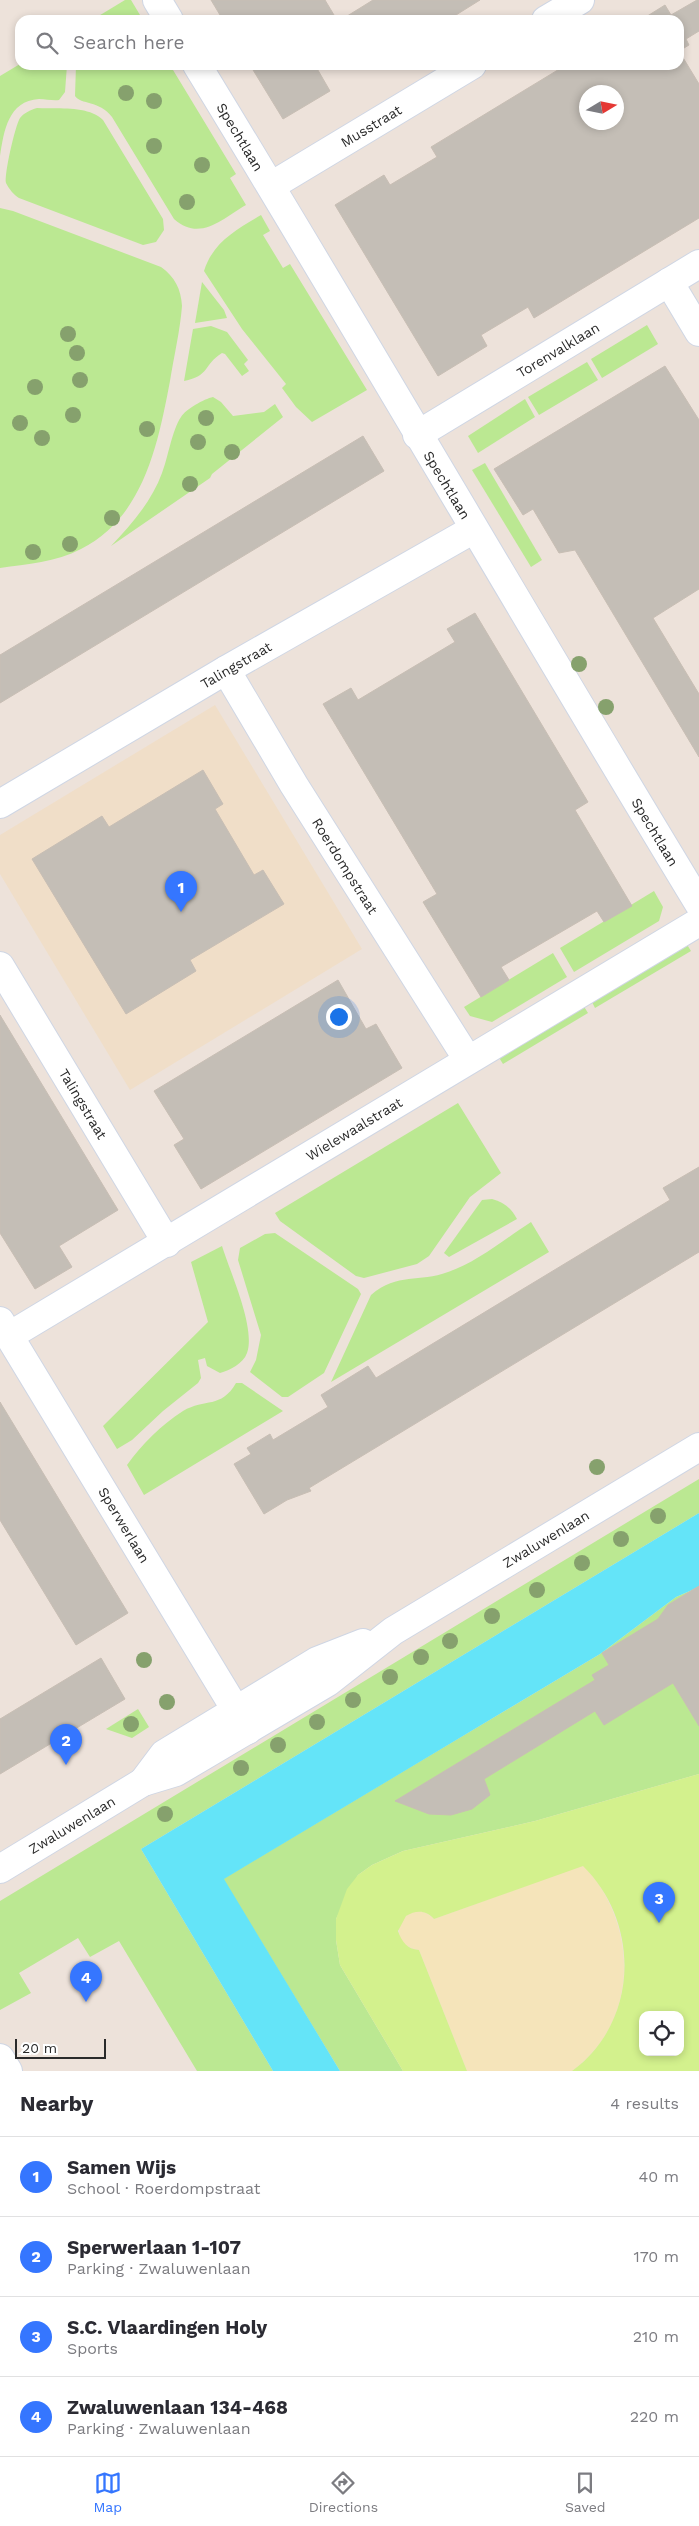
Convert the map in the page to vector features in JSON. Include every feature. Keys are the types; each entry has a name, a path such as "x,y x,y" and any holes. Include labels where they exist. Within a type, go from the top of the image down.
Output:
{"street":[{"path":"157,0 166,15"},
{"path":"554,15 580,0"},
{"name":"Spechtlaan","path":"200,70 699,904"},
{"name":"Musstraat","path":"271,186 464,70"},
{"name":"Torenvalklaan","path":"417,435 699,264"},
{"path":"669,282 699,332"},
{"name":"Talingstraat","path":"0,804 226,670 474,529"},
{"name":"Roerdompstraat","path":"226,670 294,784 468,1060"},
{"name":"Wielewaalstraat","path":"5,1328 167,1243 699,922"},
{"name":"Talingstraat","path":"0,966 167,1243"},
{"name":"Sperwerlaan","path":"5,1328 242,1720"},
{"name":"Zwaluwenlaan","path":"0,1869 143,1782 164,1754 242,1720 317,1662 393,1631 699,1447"},
{"path":"0,2058 8,2071"}],"shaded area":[{"path":"215,705 362,949 130,1090 0,874 0,835"}],"green space":[{"path":"125,0 131,0 140,15 100,15"},
{"path":"15,67 15,70 67,70 65,92 59,100 39,99 29,101 20,105 14,111 3,137 0,156 0,76"},
{"path":"76,70 173,70 236,174 230,178 246,205 211,226 193,228 184,226 174,219 112,117 102,108 81,101 75,96"},
{"path":"37,108 81,110 97,115 103,120 163,219 164,230 156,242 143,245 19,198 12,192 6,183 6,178 15,130 22,116"},
{"path":"0,208 13,211 161,267 176,284 182,306 177,344 160,429 145,477 134,498 120,518 102,535 81,549 52,560 0,568"},
{"path":"261,215 270,231 263,235 283,268 290,264 367,390 312,422 296,407 282,388 286,384 242,329 204,271 219,244"},
{"path":"202,282 224,310 227,318 195,323"},
{"path":"647,325 658,344 602,378 591,359"},
{"path":"211,326 227,332 248,360 244,364 249,371 242,376 225,354 222,353 198,376 184,381 193,329"},
{"path":"587,362 598,380 539,415 528,397"},
{"path":"213,397 221,402 233,416 264,412 275,404 283,417 212,474 210,478 111,546 133,521 153,493 162,473 175,429 181,417 196,405"},
{"path":"525,399 535,417 478,453 468,436"},
{"path":"485,463 542,560 531,567 472,470"},
{"path":"654,891 663,907 659,921 574,972 560,948"},
{"path":"686,943 691,951 595,1008 591,1000"},
{"path":"553,953 567,977 492,1022 470,1016 464,1007"},
{"path":"583,1005 588,1013 503,1064 498,1056"},
{"path":"458,1103 501,1173 470,1197 429,1256 417,1264 364,1278 356,1276 280,1221 275,1213"},
{"path":"492,1199 507,1206 517,1219 449,1257 444,1253 482,1200"},
{"path":"531,1222 549,1252 331,1382 371,1295 390,1283 428,1277 459,1268"},
{"path":"275,1233 358,1289 361,1294 324,1373 288,1397 282,1397 250,1372 256,1360 261,1335 238,1260 240,1248 265,1234"},
{"path":"222,1246 236,1285 248,1329 249,1342 245,1357 236,1366 220,1373 207,1366 205,1358 198,1360 201,1378 198,1383 163,1411 132,1440 117,1449 103,1426 208,1322 191,1262"},
{"path":"236,1383 242,1383 283,1411 144,1495 127,1465 139,1450 152,1435 175,1416 191,1407 224,1397"},
{"path":"699,1479 699,1513 141,1849 273,2071 197,2071 119,1941 90,1957 78,1938 19,1973 31,1993 0,2010 0,1901"},
{"path":"699,1587 699,1774 535,1821 403,1851 372,1865 358,1875 336,1919 336,1940 340,1965 403,2071 340,2071 223,1879 600,1654 676,1597"},
{"path":"138,1709 149,1727 132,1738 106,1729"},
{"path":"699,1774 699,2071 572,2071 594,2050 610,2026 620,2000 624,1971 623,1943 615,1915 602,1889 583,1866 434,1919 428,1914 421,1912 406,1916 398,1931 406,1944 411,1948 419,1950 467,2071 403,2071 340,1965 336,1940 336,1919 347,1889 358,1875 372,1865 403,1851 535,1821"}],"sand":[{"path":"583,1865 601,1889 614,1915 622,1943 624,1971 620,1999 610,2026 594,2050 572,2071 467,2071 419,1950 407,1946 401,1939 399,1930 401,1922 407,1915 415,1912 424,1912 434,1919"}],"water":[{"path":"699,1513 699,1587 676,1597 600,1654 224,1879 340,2071 273,2071 141,1849"}],"building":[{"path":"211,0 325,0 334,15 220,15"},
{"path":"373,0 480,0 456,15 349,15"},
{"path":"699,0 699,31 686,39 689,45 684,48 684,15 671,15"},
{"path":"665,5 671,15 649,15"},
{"path":"684,59 699,84 699,218 534,318 528,307 481,335 487,346 438,376 335,205 384,175 390,185 437,157 431,147 558,70 684,70"},
{"path":"253,70 318,70 330,91 283,119"},
{"path":"665,366 699,420 699,589 653,618 699,694 699,757 575,550 559,553 533,509 523,515 494,469"},
{"path":"363,436 384,471 0,703 0,655"},
{"path":"475,613 588,802 575,810 632,906 604,922 597,911 501,967 509,980 481,997 423,902 437,894 323,704 351,688 358,700 455,642 447,629"},
{"path":"203,770 223,804 215,809 254,875 263,870 284,904 190,960 196,971 126,1014 32,859 102,816 109,827"},
{"path":"338,980 366,1029 376,1024 402,1068 201,1189 174,1145 184,1139 154,1091"},
{"path":"0,1015 118,1210 59,1246 72,1267 35,1289 0,1233"},
{"path":"699,1167 699,1252 309,1488 311,1491 287,1500 264,1514 234,1464 251,1454 247,1448 270,1434 273,1440 328,1407 321,1395 368,1366 376,1378 670,1200 663,1188"},
{"path":"0,1402 128,1613 76,1645 0,1520"},
{"path":"699,1586 699,1726 673,1683 604,1725 595,1711 484,1779 490,1795 472,1809 451,1815 429,1814 395,1801 595,1680 592,1675 609,1665 602,1653 658,1619 668,1605"},
{"path":"101,1658 125,1699 0,1774 0,1719"}],"place":[{"name":"Samen Wijs","path":"181,912"},
{"name":"Sperwerlaan 1-107","path":"66,1765"},
{"name":"S.C. Vlaardingen Holy","path":"659,1923"},
{"name":"Zwaluwenlaan 134-468","path":"86,2002"}]}
